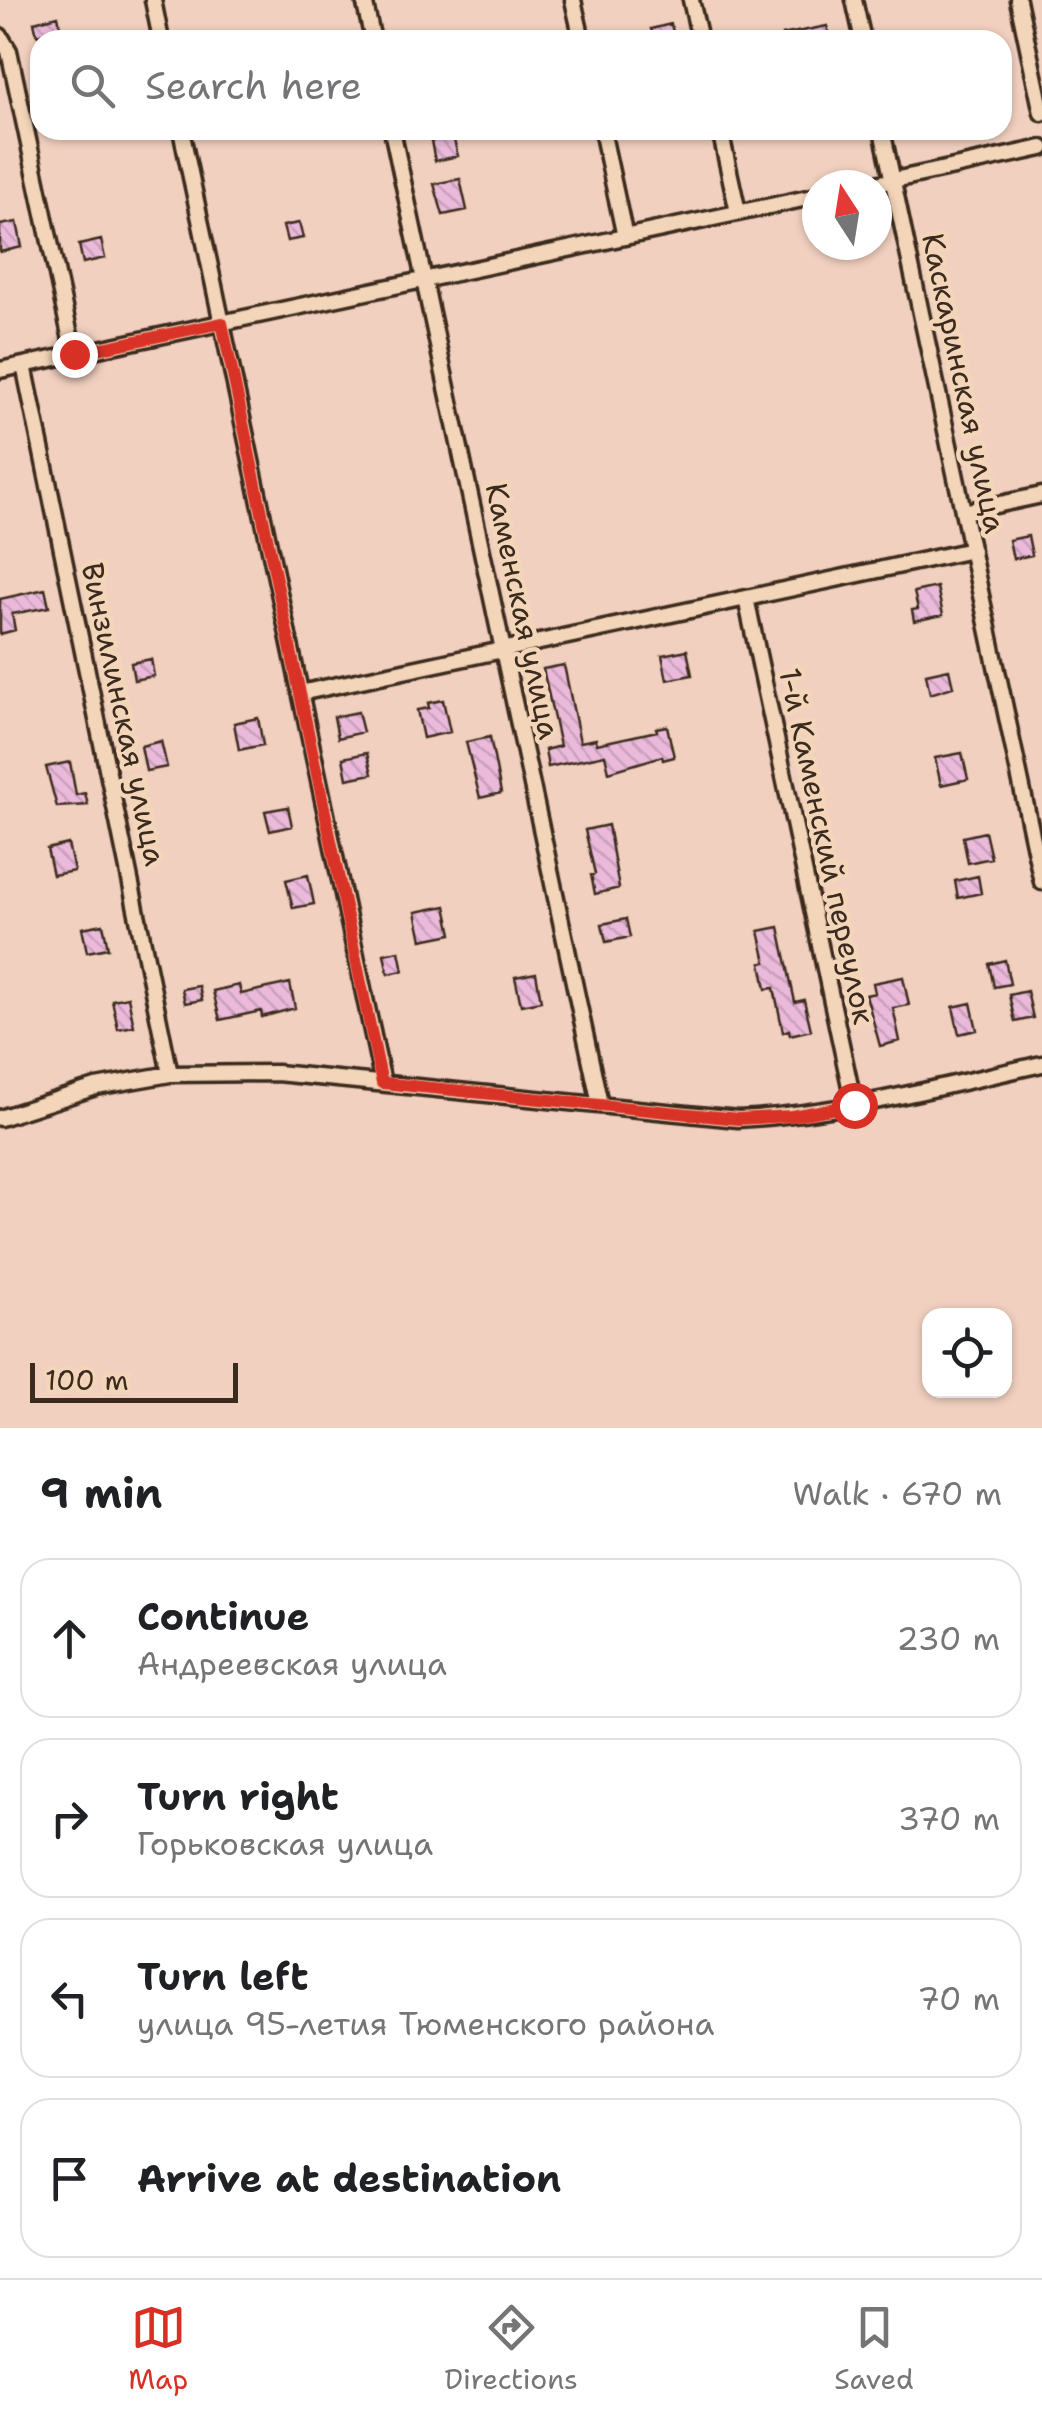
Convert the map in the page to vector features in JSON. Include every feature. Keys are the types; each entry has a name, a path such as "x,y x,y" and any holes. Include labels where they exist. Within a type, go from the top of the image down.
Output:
{"street":[{"path":"153,0 159,30"},
{"path":"364,0 371,30"},
{"path":"573,0 580,30"},
{"path":"691,0 698,30"},
{"path":"854,0 861,30"},
{"path":"1018,0 1042,113"},
{"path":"0,36 9,51 74,354"},
{"path":"183,140 382,1083"},
{"name":"Каменская улица","path":"394,140 600,1104"},
{"path":"604,140 625,237"},
{"path":"722,140 738,212"},
{"name":"Каскаринская улица","path":"884,140 1042,882"},
{"path":"893,180 1042,148"},
{"path":"0,370 802,199"},
{"name":"Винзилинская улица","path":"24,364 170,1074"},
{"path":"964,512 1042,495"},
{"path":"300,692 972,550"},
{"name":"1-й Каменский переулок","path":"746,598 854,1105"},
{"path":"0,1118 96,1087 170,1074 277,1073 738,1119 791,1116 854,1105 1042,1064"}],"building":[{"path":"58,16 61,30 36,30 34,22"},
{"path":"671,24 672,30 651,30"},
{"path":"454,140 458,156 435,161 431,141"},
{"path":"460,179 467,210 443,215 434,184"},
{"path":"17,222 22,247 0,252 0,225"},
{"path":"299,223 303,238 287,241 283,226"},
{"path":"101,240 105,258 83,263 79,245"},
{"path":"1028,536 1032,555 1013,559 1009,540"},
{"path":"937,587 943,615 914,621 912,610 918,609 914,592"},
{"path":"45,589 49,607 12,614 15,630 0,634 0,599"},
{"path":"687,650 692,675 667,680 662,655"},
{"path":"151,659 154,676 134,680 131,663"},
{"path":"564,665 580,742 596,739 597,744 667,726 674,757 663,760 662,756 609,772 605,755 548,767 545,750 560,746 543,669"},
{"path":"949,669 953,687 930,694 926,674"},
{"path":"443,700 450,732 423,738 417,710"},
{"path":"358,712 363,732 338,738 334,717"},
{"path":"258,718 263,745 239,750 234,723"},
{"path":"490,737 501,793 480,798 466,742"},
{"path":"161,741 167,767 146,771 141,746"},
{"path":"367,753 372,774 347,779 343,758"},
{"path":"962,753 968,779 941,785 935,758"},
{"path":"70,762 76,795 85,793 88,805 57,807 46,767"},
{"path":"288,807 292,826 270,831 265,811"},
{"path":"608,825 619,888 595,894 591,875 595,874 585,830"},
{"path":"985,832 991,858 968,863 963,837"},
{"path":"68,844 74,871 53,875 47,849"},
{"path":"308,875 314,904 293,908 286,880"},
{"path":"978,876 981,893 958,898 955,881"},
{"path":"446,906 452,934 422,940 416,912"},
{"path":"626,919 630,937 606,942 602,924"},
{"path":"103,924 108,948 87,952 82,928"},
{"path":"779,927 795,1002 804,1000 811,1030 790,1035 789,1030 783,1032 774,988 766,989 761,963 766,962 759,931"},
{"path":"399,951 403,971 388,974 384,954"},
{"path":"1005,960 1010,984 994,987 989,964"},
{"path":"536,973 541,1001 521,1005 515,977"},
{"path":"903,977 909,1005 893,1008 900,1041 880,1046 866,995 875,993 873,983"},
{"path":"290,983 295,1008 262,1017 261,1011 220,1020 213,991 239,985 241,994"},
{"path":"199,986 202,1000 185,1003 182,989"},
{"path":"1027,991 1033,1018 1015,1022 1009,995"},
{"path":"128,997 134,1026 118,1029 112,1000"},
{"path":"971,1003 977,1030 959,1034 953,1007"}],"route":[{"path":"74,354 222,323 382,1083 738,1119 791,1116 854,1105"}]}
